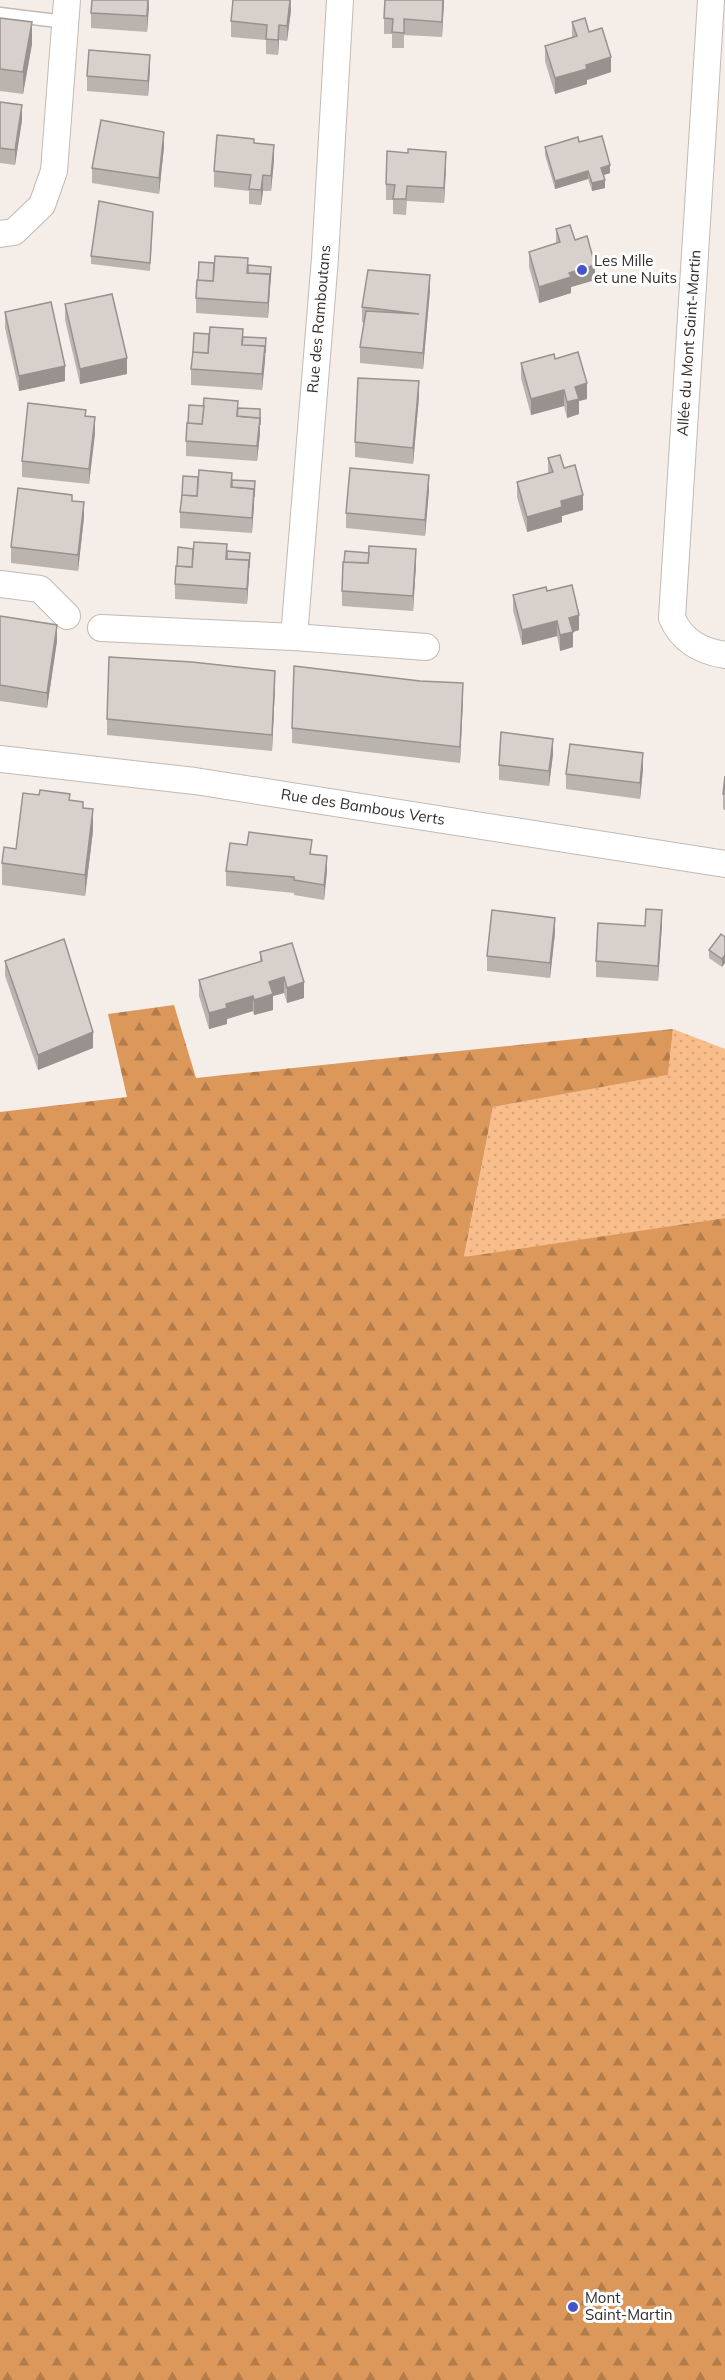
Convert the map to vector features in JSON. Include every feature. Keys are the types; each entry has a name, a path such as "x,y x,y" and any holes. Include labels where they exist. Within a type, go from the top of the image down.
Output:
{"street":[{"name":"Rue des Ramboutans","path":"294,637 325,258 340,0"},
{"name":"Allée du Mont Saint-Martin","path":"711,0 672,618 679,633 687,641 705,650 725,655"},
{"path":"0,234 14,232 42,206 54,171 66,11"},
{"path":"0,584 40,589 67,616"},
{"path":"101,628 294,637 426,647"},
{"name":"Rue des Bambous Verts","path":"0,759 195,781 725,864"}],"lane":[{"path":"0,14 66,11"}],"shaded area":[{"path":"673,1029 725,1049 725,1218 464,1258 493,1107 668,1075"}],"green space":[{"path":"174,1005 196,1078 673,1029 668,1075 493,1107 464,1257 725,1218 725,2380 0,2380 0,1112 127,1097 108,1014"}],"building":[{"path":"92,0 148,0 147,16 91,13"},
{"path":"233,0 290,0 287,26 279,25 278,40 266,39 267,25 231,21"},
{"path":"385,0 443,0 442,22 404,19 404,33 392,32 393,19 384,18"},
{"path":"0,18 32,22 23,72 0,69"},
{"path":"585,18 589,32 602,28 611,57 586,65 587,69 555,78 545,46 577,36 572,22"},
{"path":"89,50 150,55 148,81 87,76"},
{"path":"0,102 22,105 15,150 0,148"},
{"path":"101,120 164,132 159,178 92,168"},
{"path":"217,135 254,139 254,143 274,145 271,176 263,175 261,190 249,189 251,175 214,171"},
{"path":"602,136 610,165 601,168 605,180 592,183 588,171 555,181 545,147 578,137 579,142"},
{"path":"408,149 446,152 444,188 407,186 406,199 393,199 395,185 386,184 387,151 408,153"},
{"path":"99,201 153,212 150,263 91,256"},
{"path":"570,225 575,240 587,236 595,265 569,273 571,277 539,287 529,252 560,242 556,229"},
{"path":"215,256 248,258 247,273 270,274 268,303 196,298 197,280 213,281"},
{"path":"199,262 214,263 213,281 198,280"},
{"path":"248,265 271,267 270,282 270,274 248,273"},
{"path":"368,270 430,275 423,353 360,347 366,311 419,314 362,307"},
{"path":"112,294 127,358 80,369 65,304"},
{"path":"51,302 65,366 19,376 5,312"},
{"path":"210,327 243,329 242,344 265,346 262,374 191,369 193,352 208,353"},
{"path":"194,333 209,334 208,353 193,352"},
{"path":"243,337 266,338 265,353 265,346 242,345"},
{"path":"578,352 587,383 575,387 579,399 567,402 564,390 531,399 521,363 554,354 555,359"},
{"path":"358,378 419,381 413,448 355,442"},
{"path":"204,398 238,401 237,416 260,418 257,446 186,441 187,423 202,424"},
{"path":"28,403 86,410 85,416 95,417 89,469 22,461"},
{"path":"189,405 204,406 202,424 188,423"},
{"path":"238,408 260,409 260,418 237,416"},
{"path":"560,455 564,468 575,465 583,495 561,501 562,507 527,517 517,482 553,472 548,458"},
{"path":"350,468 429,475 425,520 346,513"},
{"path":"199,470 232,473 231,487 254,489 252,518 180,512 182,495 197,496"},
{"path":"183,476 198,477 197,496 182,495"},
{"path":"232,480 255,481 254,497 254,489 232,487"},
{"path":"18,488 72,495 72,501 84,502 78,555 11,547"},
{"path":"194,542 227,544 226,559 249,560 247,589 175,584 176,566 192,567"},
{"path":"369,546 416,549 413,596 342,591 343,562 368,563"},
{"path":"178,547 193,549 192,567 177,566"},
{"path":"227,551 250,553 249,568 249,560 227,559"},
{"path":"345,551 369,553 368,563 344,562"},
{"path":"572,585 579,615 569,618 573,632 560,635 557,621 522,630 513,595 546,587 547,591"},
{"path":"0,616 57,625 47,693 0,685"},
{"path":"109,657 192,662 275,671 272,735 107,719"},
{"path":"294,666 420,681 463,683 460,747 292,728"},
{"path":"501,732 553,739 549,771 499,765"},
{"path":"570,744 643,753 640,783 566,774"},
{"path":"40,790 70,794 69,800 83,802 83,808 93,809 85,875 2,863 4,847 16,849 23,793 39,795"},
{"path":"249,832 312,840 310,854 327,856 324,885 294,880 294,877 226,871 230,843 247,845"},
{"path":"646,909 662,910 658,966 596,961 598,923 645,926"},
{"path":"492,910 555,918 550,963 487,956"},
{"path":"721,934 725,937 725,955 722,959 709,950"},
{"path":"64,939 93,1032 38,1055 5,961"},
{"path":"292,943 304,982 287,988 284,977 269,982 273,994 254,1000 253,996 226,1004 227,1008 209,1013 199,980 262,961 260,952"}],"place":[{"name":"Les Mille et une Nuits","path":"582,270"},
{"name":"Mont Saint-Martin","path":"573,2307"}]}
